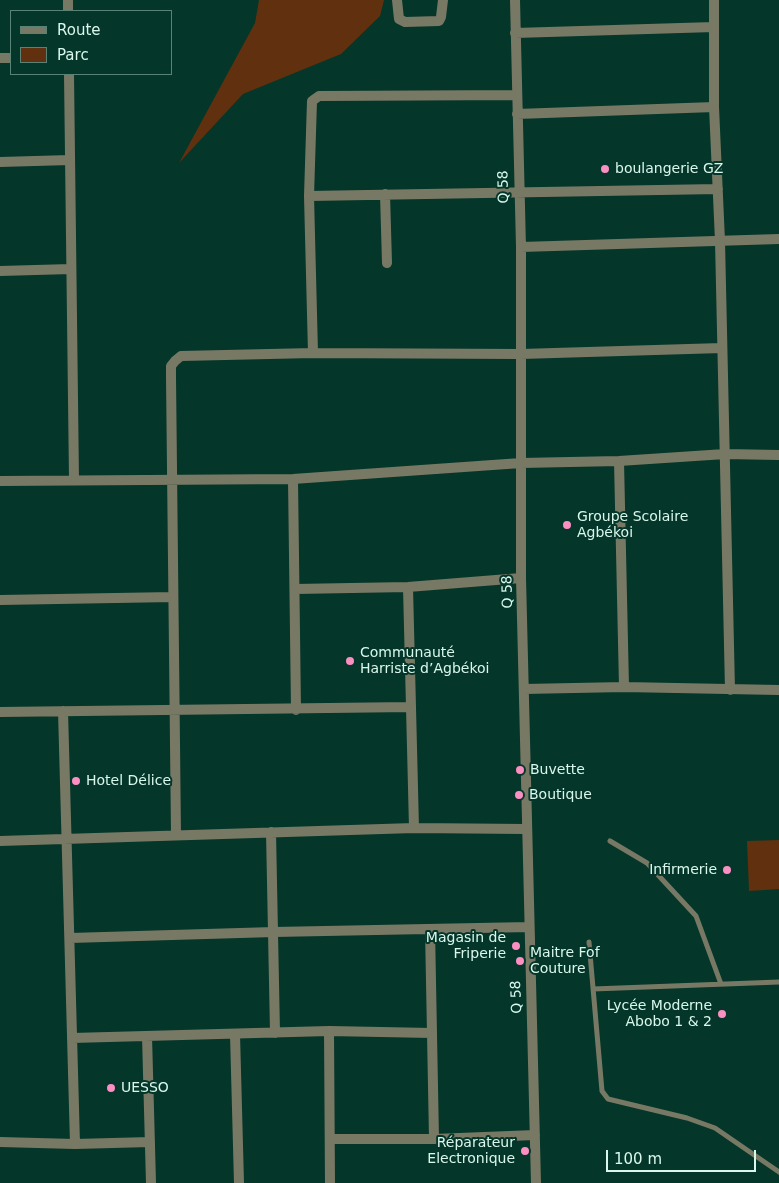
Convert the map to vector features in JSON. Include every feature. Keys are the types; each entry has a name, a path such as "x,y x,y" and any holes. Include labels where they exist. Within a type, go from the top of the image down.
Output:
{"street":[{"path":"397,0 399,19 405,22 439,21 442,17 443,0"},
{"name":"Q 58","path":"515,0 518,192 521,247 521,578 536,1183"},
{"path":"714,0 714,107 726,454 730,690"},
{"path":"515,33 714,27"},
{"path":"69,75 74,480"},
{"path":"313,353 309,196 311,104 316,97 448,94 516,95"},
{"path":"517,114 714,107"},
{"path":"0,162 70,160"},
{"path":"309,196 718,189"},
{"path":"386,194 387,263"},
{"path":"521,247 720,240 779,240"},
{"path":"0,271 71,269"},
{"path":"176,836 171,366 175,361 181,356 313,353 521,354 722,348"},
{"path":"0,481 293,479 521,463 619,461 726,454 779,455"},
{"path":"619,461 624,687"},
{"path":"293,479 296,710"},
{"path":"295,589 408,587 521,578"},
{"path":"408,587 414,828"},
{"path":"0,600 174,597"},
{"path":"524,690 624,687 779,690"},
{"path":"0,712 176,709 296,710 410,707"},
{"path":"64,712 65,839 70,938 74,1144"},
{"path":"0,841 414,828 526,829"},
{"path":"271,832 276,1033"},
{"path":"70,938 529,927"},
{"path":"430,929 434,1140"},
{"path":"72,1038 329,1031 432,1032"},
{"path":"329,1031 330,1183"},
{"path":"234,1034 239,1183"},
{"path":"147,1036 151,1183"},
{"path":"330,1139 434,1140 535,1135"},
{"path":"0,1142 74,1144 150,1142"}],"lane":[{"path":"610,841 647,863 696,916 721,984"},
{"path":"589,942 602,1091 608,1099 687,1118 714,1128 779,1172"},
{"path":"593,989 779,982"}],"green space":[{"path":"259,0 384,0 380,16 341,54 243,94 179,163 255,23"},
{"path":"779,840 779,889 749,891 747,841"}],"place":[{"name":"boulangerie GZ","path":"605,169"},
{"name":"Groupe Scolaire Agbékoi","path":"567,525"},
{"name":"Communauté Harriste d’Agbékoi","path":"350,661"},
{"name":"Buvette","path":"520,770"},
{"name":"Hotel Délice","path":"76,781"},
{"name":"Boutique","path":"519,795"},
{"name":"Infirmerie","path":"727,870"},
{"name":"Magasin de Friperie","path":"516,946"},
{"name":"Maitre Fof Couture","path":"520,961"},
{"name":"Lycée Moderne Abobo 1 & 2","path":"722,1014"},
{"name":"UESSO","path":"111,1088"},
{"name":"Réparateur Electronique","path":"525,1151"}]}
